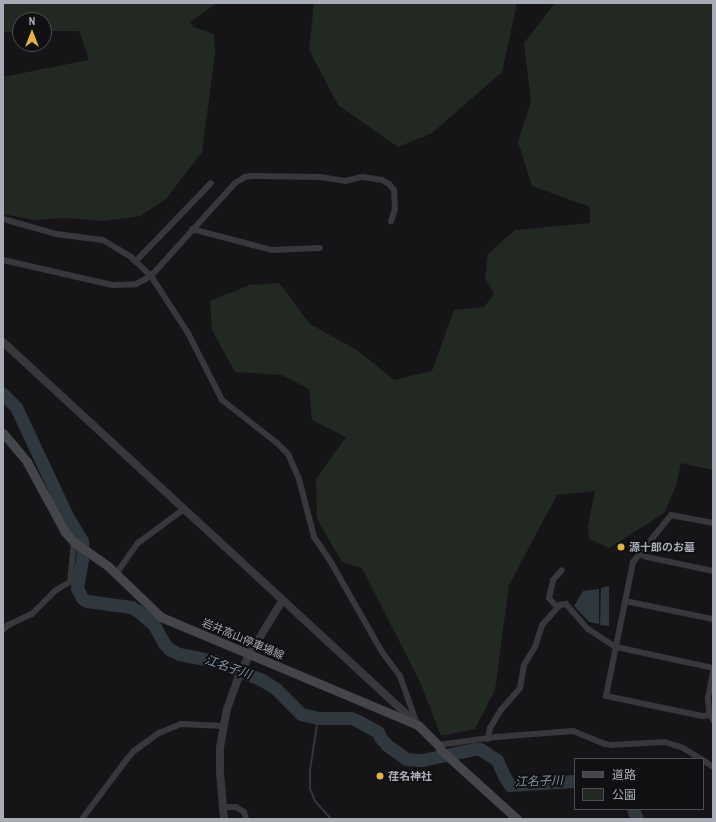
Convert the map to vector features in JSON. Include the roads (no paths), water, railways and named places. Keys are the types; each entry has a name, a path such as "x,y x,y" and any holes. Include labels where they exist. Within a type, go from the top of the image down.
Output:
{"main road":[{"name":"岩井高山停車場線","path":"3,433 27,462 60,527 75,543 89,551 116,574 161,617 418,726 453,761 517,819"}],"street":[{"path":"3,260 116,286 136,284 150,276 235,183 245,177 252,176 320,177 345,181 363,177 382,180 389,184 394,190 395,209 391,221"},
{"path":"136,261 211,183"},
{"path":"3,219 56,234 104,240 136,261 150,276 188,333 222,400 277,443 288,454 299,479 314,537 332,564 382,652 400,676 418,726"},
{"path":"192,229 272,250 320,248"},
{"path":"3,342 282,601 406,712 418,726"},
{"path":"116,574 138,543 184,509"},
{"path":"713,523 670,515 633,562 606,696 711,718 708,698 713,672"},
{"path":"3,630 8,625 32,614 56,590 70,582 75,543"},
{"path":"639,554 713,571"},
{"path":"556,607 549,598 553,580 562,570"},
{"path":"224,819 220,771 223,726 227,709 237,681 249,655 282,601"},
{"path":"625,601 713,619"},
{"path":"488,739 490,728 501,710 520,688 524,665 535,647 539,629 556,607 566,604 588,629 616,647 713,668"},
{"path":"82,819 134,751 159,734 181,724 223,726"},
{"path":"440,747 496,737 573,731 604,744 612,745 665,742 683,748 699,758"},
{"path":"704,761 713,767"},
{"path":"224,807 236,807 244,812 246,819"}],"waterway":[{"name":"江名子川","path":"3,394 16,407 67,516 82,541 83,554 77,588 82,598 87,601 131,607 154,625 169,649 179,654 215,661 262,680 275,688 301,714 318,718 351,718 358,721 378,732 380,737 387,745 406,759 422,760 480,749 497,760 510,785 574,781"},
{"path":"318,718 310,770 310,789 315,801 331,819"},
{"name":"江名子川","path":"633,810 637,819"}],"place":[{"name":"源十郎のお墓","path":"621,547"},
{"name":"荏名神社","path":"380,776"}]}
